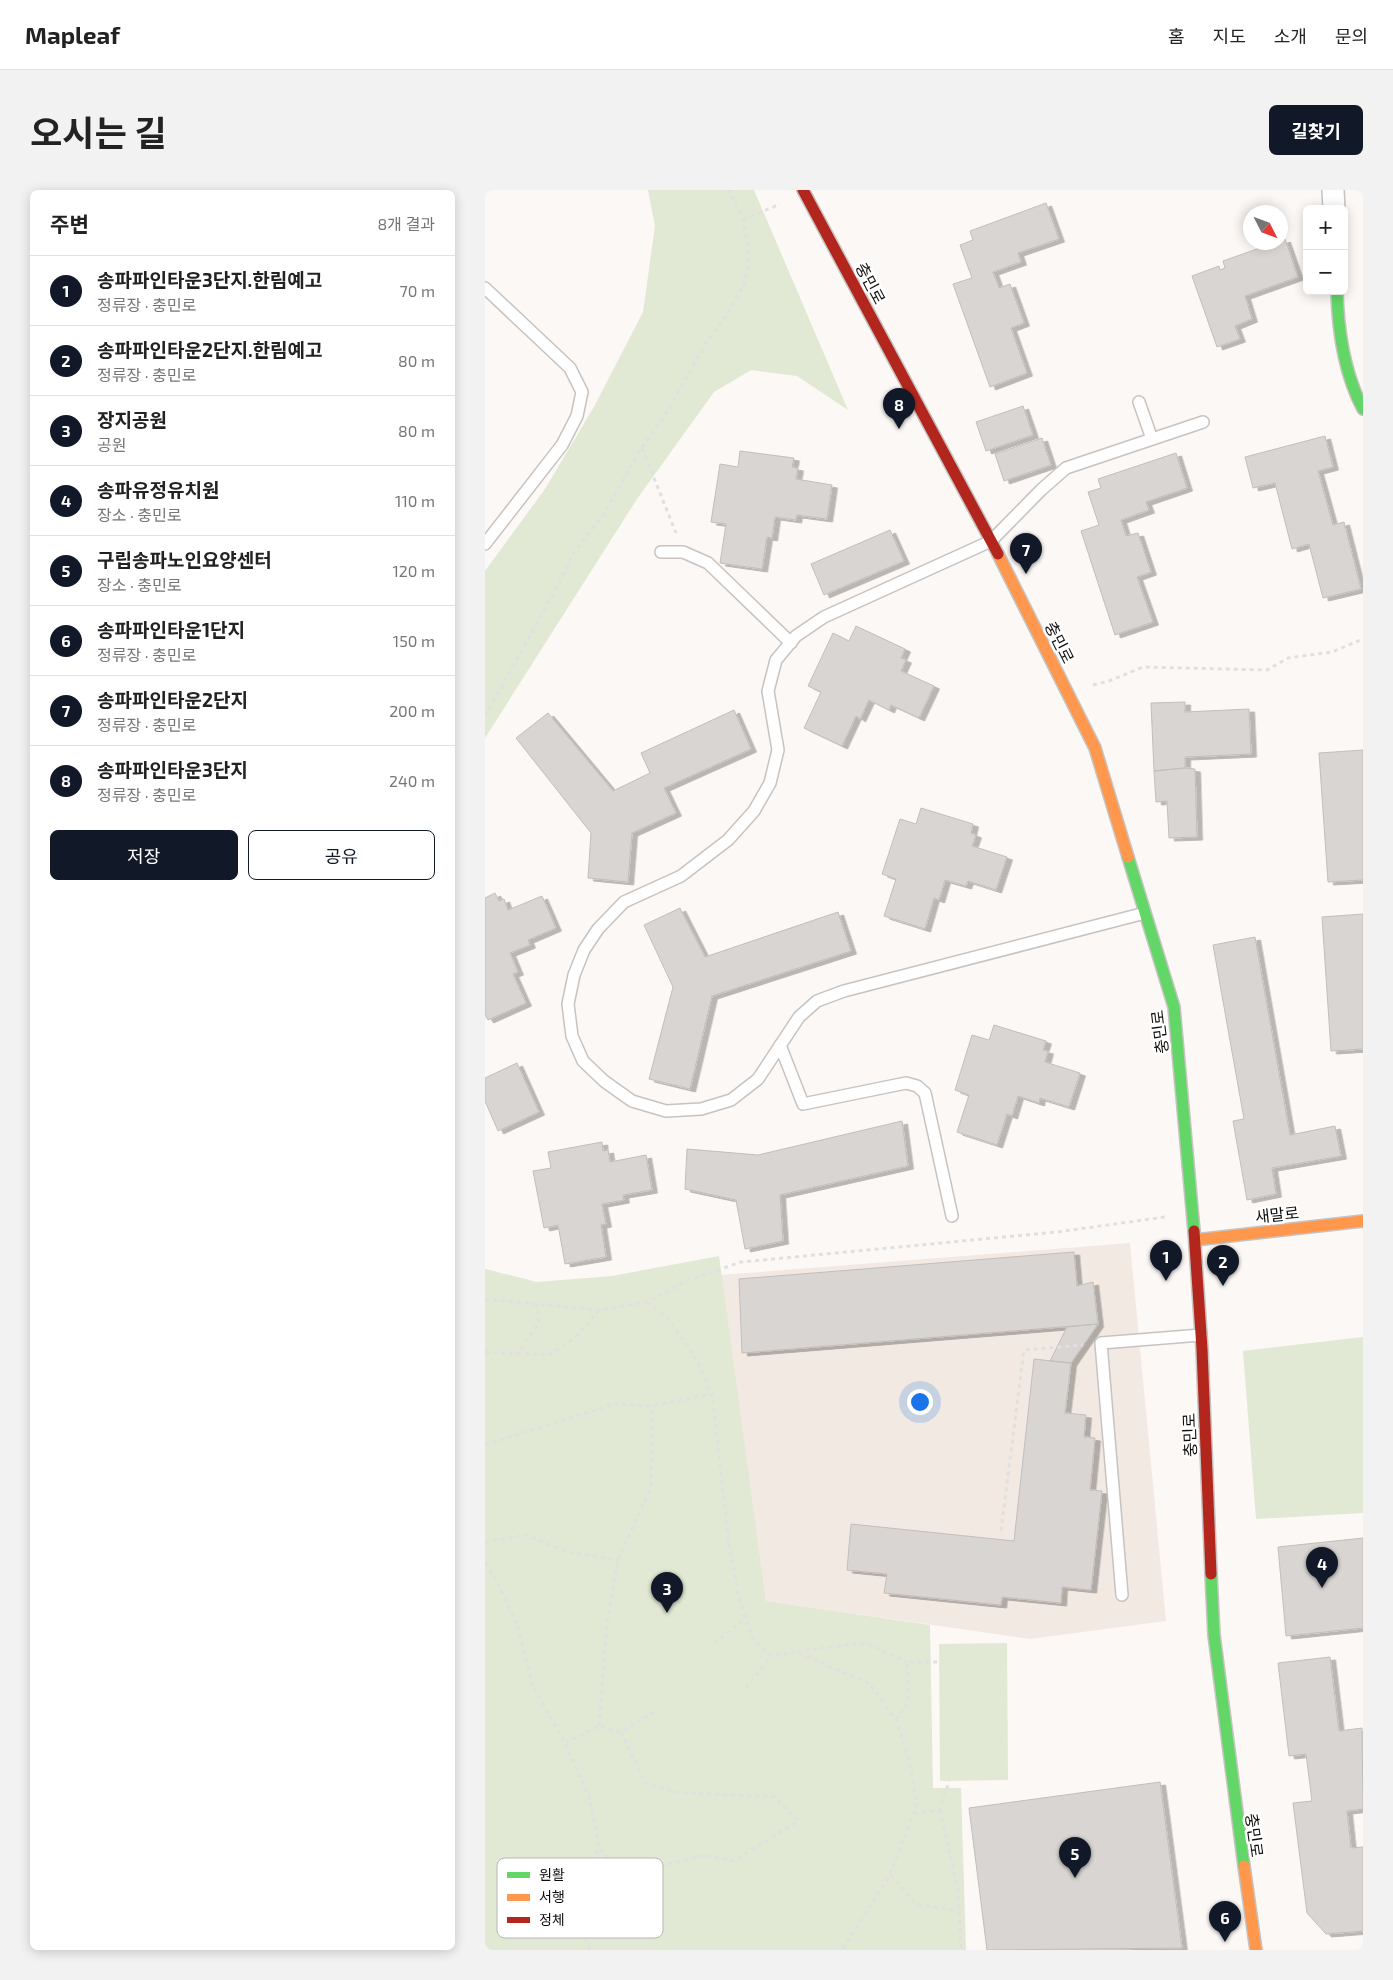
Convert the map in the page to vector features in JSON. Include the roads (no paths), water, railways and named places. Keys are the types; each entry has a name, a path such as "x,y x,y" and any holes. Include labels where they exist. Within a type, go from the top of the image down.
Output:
{"street":[{"path":"1333,190 1335,205"},
{"name":"충민로","path":"804,192 991,541 1095,748 1174,1007 1195,1240 1214,1635 1228,1756 1256,1950"},
{"path":"1337,295 1338,332 1355,394 1363,409"},
{"name":"새말로","path":"1195,1240 1363,1221"}],"lane":[{"path":"485,288 570,368 581,392 577,416 562,445 485,544"},
{"path":"1139,402 1152,439"},
{"path":"1145,913 844,991 817,1001 799,1017 758,1079 731,1100 701,1109 667,1111 632,1101 604,1081 583,1061 572,1036 568,1004 574,975 584,950 598,929 624,902 681,876 728,840 753,811 770,783 777,750 769,691 777,660 796,636 824,616 991,541 1041,490 1066,468 1203,422"},
{"path":"661,552 683,552 709,563 791,642"},
{"path":"781,1045 803,1104 906,1083 917,1086 925,1094 952,1216"},
{"path":"1122,1595 1101,1343 1201,1335"}],"place":[{"name":"송파파인타운3단지","path":"899,429"},
{"name":"송파파인타운2단지","path":"1026,574"},
{"name":"송파파인타운3단지.한림예고","path":"1166,1281"},
{"name":"송파파인타운2단지.한림예고","path":"1223,1286"},
{"name":"송파유정유치원","path":"1322,1588"},
{"name":"장지공원","path":"667,1613"},
{"name":"구립송파노인요양센터","path":"1075,1878"},
{"name":"송파파인타운1단지","path":"1225,1942"}]}
